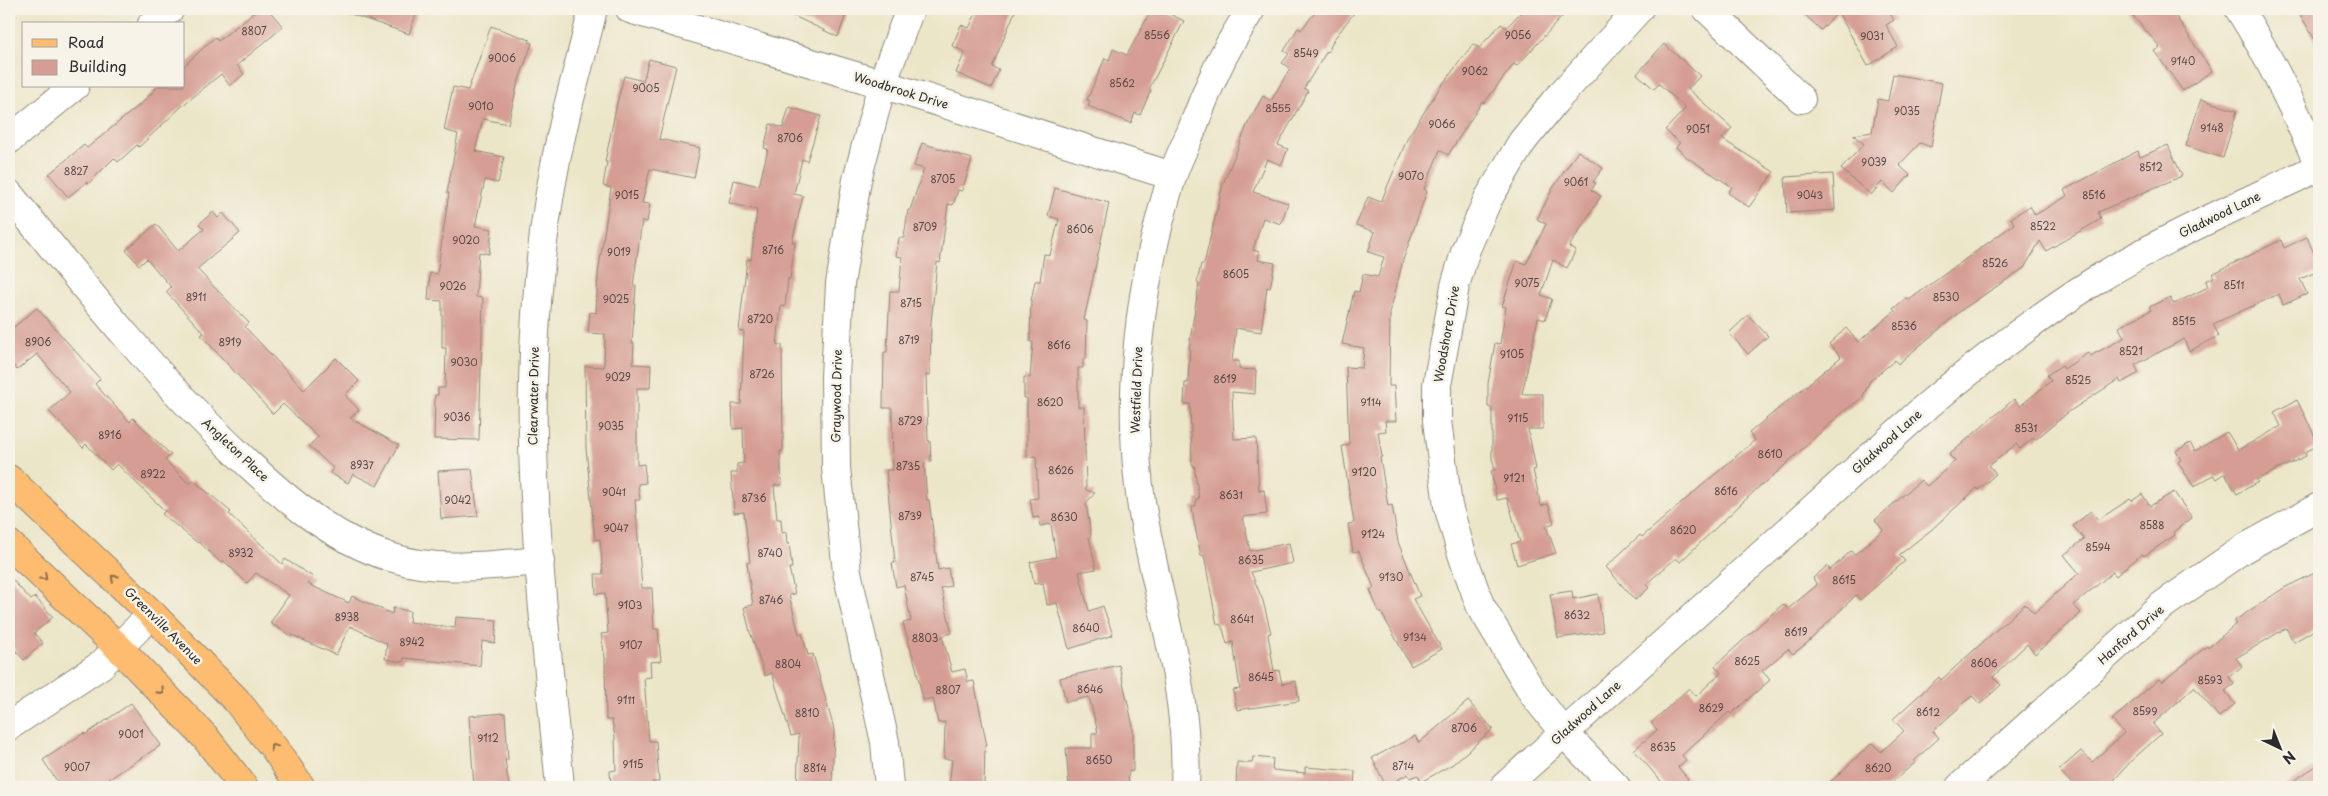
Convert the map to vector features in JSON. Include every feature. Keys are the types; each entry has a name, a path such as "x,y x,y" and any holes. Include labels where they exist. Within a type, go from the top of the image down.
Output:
{"main road":[{"name":"Greenville Avenue","path":"9,479 152,614 236,700 274,748 301,787"},
{"path":"9,544 119,648 205,737 244,787"}],"street":[{"path":"154,22 170,9"},
{"name":"Clearwater Drive","path":"560,787 540,561 533,447 533,381 538,292 548,207 562,134 593,9"},
{"name":"Woodbrook Drive","path":"630,9 882,84 1172,176"},
{"name":"Graywood Drive","path":"889,787 885,742 847,572 836,459 836,376 840,284 857,180 882,84 910,9"},
{"name":"Westfield Drive","path":"1185,787 1187,755 1182,704 1174,654 1142,508 1135,440 1138,344 1152,249 1172,176 1218,67 1251,9"},
{"name":"Woodshore Drive","path":"1616,787 1564,733 1534,695 1480,605 1448,506 1437,421 1437,385 1455,286 1466,250 1488,199 1522,142 1555,101 1639,9"},
{"path":"1706,9 1801,99"},
{"path":"2240,9 2262,44 2286,91 2319,166"},
{"path":"9,140 73,88"},
{"name":"Gladwood Lane","path":"1504,787 1928,405 1998,346 2094,282 2191,228 2319,166"},
{"name":"Angleton Place","path":"9,194 74,275 174,390 258,473 301,510 330,530 361,547 390,558 418,564 457,567 540,561"},
{"name":"Hanford Drive","path":"1960,787 2160,607 2243,549 2319,507"},
{"path":"9,726 101,665 152,614"}],"building":[{"path":"258,9 268,9 283,27 237,65 244,74 230,86 221,74 182,106 139,147 137,145 118,162 114,158 88,184 87,182 68,197 49,174 84,145 87,148 143,102 156,88 185,88 185,65 215,37 218,41"},
{"path":"343,9 418,9 409,34 342,11"},
{"path":"779,9 848,9 838,37"},
{"path":"978,9 1016,9 992,67 999,70 991,88 956,73 965,52 952,46 961,25 969,28"},
{"path":"1152,9 1160,9 1184,21 1149,89 1151,90 1140,115 1135,113 1131,123 1088,106 1090,101 1087,100 1105,58 1109,60 1113,49 1127,55"},
{"path":"1318,9 1357,9 1334,39 1328,52 1304,88 1308,91 1278,145 1288,149 1281,165 1267,159 1253,192 1288,203 1281,224 1263,218 1253,250 1259,252 1258,260 1275,263 1270,288 1267,287 1261,332 1236,328 1232,361 1239,361 1239,369 1256,370 1255,394 1232,392 1234,439 1256,438 1259,491 1264,490 1267,514 1243,517 1250,551 1289,543 1293,563 1251,572 1263,601 1271,633 1268,634 1274,671 1279,670 1282,684 1296,681 1299,701 1237,710 1233,690 1240,689 1233,642 1227,644 1223,629 1220,624 1217,625 1204,555 1201,556 1194,522 1192,507 1196,506 1196,499 1199,499 1194,465 1192,465 1190,404 1184,404 1185,383 1188,383 1190,340 1199,284 1197,283 1201,264 1204,264 1223,184 1248,123 1263,96 1271,101 1290,68 1282,63 1289,54 1284,51 1298,28 1301,30"},
{"path":"1524,9 1569,9 1517,66 1514,64 1484,103 1482,102 1448,155 1440,150 1424,189 1427,191 1403,260 1390,313 1389,386 1394,386 1396,421 1385,421 1386,431 1378,432 1382,457 1380,457 1388,506 1392,505 1398,542 1420,596 1413,599 1442,649 1411,666 1381,612 1379,612 1370,590 1374,588 1359,551 1353,552 1348,524 1354,523 1342,446 1349,445 1346,367 1362,368 1364,348 1342,344 1354,291 1359,292 1363,274 1378,277 1384,257 1368,252 1375,232 1356,225 1368,197 1381,202 1408,137 1439,89 1473,44 1479,48 1501,24 1506,28"},
{"path":"1799,9 1887,9 1894,20 1886,25 1898,47 1868,66 1838,12 1821,30"},
{"path":"2127,9 2171,9 2212,71 2183,91 2154,51 2160,47"},
{"path":"2297,9 2319,9 2319,47"},
{"path":"491,26 530,40 529,42 532,43 517,86 508,124 483,119 475,151 504,157 498,183 485,180 475,226 492,229 489,254 479,252 476,297 483,298 479,440 434,439 435,395 438,395 438,388 445,388 446,348 442,348 442,301 428,300 430,273 437,274 449,193 447,193 458,134 444,130 453,87 468,90"},
{"path":"1664,44 1700,76 1688,89 1732,128 1722,139 1774,172 1749,207 1728,193 1732,187 1688,158 1676,147 1680,143 1665,130 1686,108 1659,84 1654,89 1637,74"},
{"path":"649,59 676,66 659,139 700,148 694,178 650,169 642,203 650,204 647,222 642,221 633,286 636,286 632,343 634,343 633,364 651,365 650,388 637,388 637,465 644,464 646,483 638,484 640,500 635,500 642,588 652,588 654,629 658,629 661,661 650,662 651,677 644,678 649,741 656,741 659,782 652,782 653,786 611,787 610,771 616,770 615,737 612,720 606,720 605,658 601,634 608,633 605,593 596,594 595,574 603,574 600,539 595,540 586,448 585,366 604,367 605,334 588,333 590,312 596,313 598,274 611,188 603,186 607,162 605,162 617,103 624,76 643,81"},
{"path":"1893,74 1942,83 1931,147 1920,143 1899,165 1910,175 1894,193 1882,182 1871,195 1841,169 1864,144 1853,135 1872,132 1878,99 1888,101"},
{"path":"2201,99 2237,111 2223,158 2186,146"},
{"path":"789,107 821,116 807,161 802,159 794,194 803,196 792,242 795,242 790,279 788,278 785,307 781,306 777,345 782,345 783,451 780,451 782,485 774,485 777,519 781,519 782,533 786,532 787,544 789,543 792,568 789,568 795,594 789,595 799,634 802,633 808,655 813,654 834,729 832,787 797,787 799,734 791,736 772,673 765,676 750,632 744,607 753,605 747,563 750,562 744,512 734,513 731,473 737,473 737,464 744,463 743,428 733,429 732,404 741,404 744,332 739,331 747,259 751,260 757,210 729,203 734,180 759,186 768,149 764,148 770,124 783,128"},
{"path":"922,143 972,159 962,191 958,190 953,205 948,204 940,263 937,262 931,323 930,375 926,375 928,441 930,441 931,462 924,463 927,500 929,500 938,570 948,568 951,586 941,588 952,633 942,636 952,672 965,669 968,682 974,681 987,746 985,746 984,787 949,787 952,759 944,759 945,722 938,723 933,698 923,700 916,667 903,623 911,621 904,585 896,587 892,563 895,563 886,470 893,470 892,408 883,408 884,352 887,352 890,291 899,291 902,257 896,256 899,238 904,238 908,210 910,210 924,169 914,166"},
{"path":"2168,145 2182,176 2098,212 2101,219 2046,251 2040,241 2024,268 1963,309 1898,364 1895,360 1870,381 1862,398 1843,412 1763,483 1680,562 1676,558 1646,584 1649,588 1635,600 1606,567 1640,535 1642,537 1755,440 1749,433 1841,357 1829,344 1846,328 1858,342 1895,311 1893,309 1906,298 1909,300 2014,224 2011,218 2030,206 2035,215 2067,196 2064,190 2126,157 2138,151 2140,157"},
{"path":"1578,151 1603,168 1593,182 1596,183 1591,190 1601,196 1569,247 1576,250 1567,268 1553,260 1541,295 1552,299 1545,320 1538,318 1522,394 1543,394 1543,429 1528,429 1536,469 1533,470 1541,506 1548,504 1554,523 1546,526 1556,553 1517,565 1511,544 1520,542 1507,498 1497,500 1491,471 1495,470 1492,458 1492,407 1488,407 1488,384 1495,343 1500,344 1506,307 1502,306 1517,261 1526,264 1546,224 1537,219 1553,188"},
{"path":"1833,174 1835,210 1787,213 1785,177"},
{"path":"1055,188 1109,203 1084,320 1087,321 1086,359 1083,359 1083,368 1078,368 1078,407 1084,407 1086,490 1095,493 1086,503 1091,536 1089,537 1096,569 1079,572 1089,611 1103,606 1113,635 1069,649 1057,603 1047,605 1043,583 1034,584 1030,562 1056,557 1051,524 1040,526 1039,517 1033,518 1030,499 1038,498 1036,456 1027,457 1027,398 1024,398 1024,377 1030,378 1033,342 1030,342 1031,301 1035,281 1040,281 1044,254 1050,255 1059,219 1048,216"},
{"path":"213,212 218,218 223,213 240,233 197,269 249,323 245,327 304,390 336,358 359,381 345,395 359,410 350,418 399,445 377,486 353,474 348,483 330,473 333,468 309,446 318,437 283,404 273,414 201,335 204,333 166,292 171,287 147,259 139,265 126,250 156,224 178,251 204,229 199,224"},
{"path":"2307,237 2319,265 2319,271 2300,279 2307,294 2283,305 2279,294 2213,324 2219,336 2189,351 2184,339 2135,365 2139,373 2121,383 2119,379 2070,411 2035,440 2033,438 2020,449 2016,444 1989,466 1996,474 1899,555 1905,561 1860,600 1856,595 1807,643 1793,654 1788,649 1762,671 1770,680 1731,714 1729,712 1682,755 1686,760 1678,767 1688,779 1679,787 1666,787 1634,750 1657,730 1651,723 1689,688 1696,696 1721,673 1715,666 1783,604 1788,609 1817,585 1813,578 1827,566 1830,570 1851,551 1854,555 1883,530 1875,520 1921,480 1927,486 1955,461 1949,455 2014,399 2020,406 2051,381 2047,375 2062,365 2064,369 2088,353 2090,356 2124,338 2119,327 2151,310 2149,307 2170,297 2174,304 2208,287 2206,281 2214,277 2212,274 2281,240 2284,248"},
{"path":"37,308 100,379 95,384 112,403 130,422 133,418 171,455 165,460 189,484 193,480 231,512 229,514 282,564 285,559 313,577 308,584 349,603 352,596 392,614 393,608 410,611 409,622 455,628 456,617 497,620 495,643 482,641 480,666 404,658 403,662 385,659 387,644 350,626 336,655 291,636 270,623 289,595 256,573 247,583 224,561 221,563 199,542 162,514 165,511 117,464 111,470 86,444 83,448 49,411 70,392 37,354 17,370 9,360 9,331"},
{"path":"1748,315 1768,336 1748,354 1729,333"},
{"path":"2297,400 2319,445 2305,452 2306,456 2256,480 2258,482 2237,494 2225,473 2216,479 2213,475 2194,487 2178,462 2181,460 2176,451 2190,443 2195,451 2227,432 2238,450 2281,426 2274,412"},
{"path":"472,469 478,516 441,519 438,471"},
{"path":"2174,492 2192,518 2173,532 2175,535 2144,556 2142,554 2116,576 2113,572 2073,605 2081,613 2035,654 2027,644 1993,677 2001,685 1980,704 1972,696 1933,731 1939,738 1914,761 1916,762 1886,787 1825,787 1872,743 1881,752 1904,731 1893,719 1939,677 1941,680 2025,604 2034,613 2079,573 2064,555 2084,539 2073,526 2091,511 2098,520 2130,499 2132,501 2142,494 2150,506"},
{"path":"2319,571 2319,627 2294,642 2286,628 2236,658 2242,666 2229,677 2234,684 2225,691 2235,704 2219,717 2194,687 2153,724 2161,734 2131,761 2108,787 2075,787 2059,770 2081,751 2092,762 2124,733 2112,720 2159,679 2162,682 2207,646 2208,648 2236,624 2234,621 2284,588"},
{"path":"9,576 31,600 35,597 53,617 34,633 43,643 24,660 9,643"},
{"path":"1572,591 1573,599 1598,594 1603,632 1558,638 1550,594"},
{"path":"1119,665 1133,726 1133,771 1128,772 1129,787 1069,787 1066,748 1092,748 1092,733 1098,733 1089,697 1066,702 1060,678"},
{"path":"1468,701 1493,729 1453,764 1421,782 1418,775 1410,778 1408,774 1386,786 1372,758 1415,736 1419,743"},
{"path":"131,703 161,745 97,787 61,787 43,760 84,733 85,735"},
{"path":"505,713 508,760 505,760 509,787 474,787 469,716"},
{"path":"1253,757 1273,759 1272,770 1305,773 1305,767 1355,771 1354,787 1236,787 1237,762 1252,763"},
{"path":"2319,764 2319,787 2284,787"}]}
